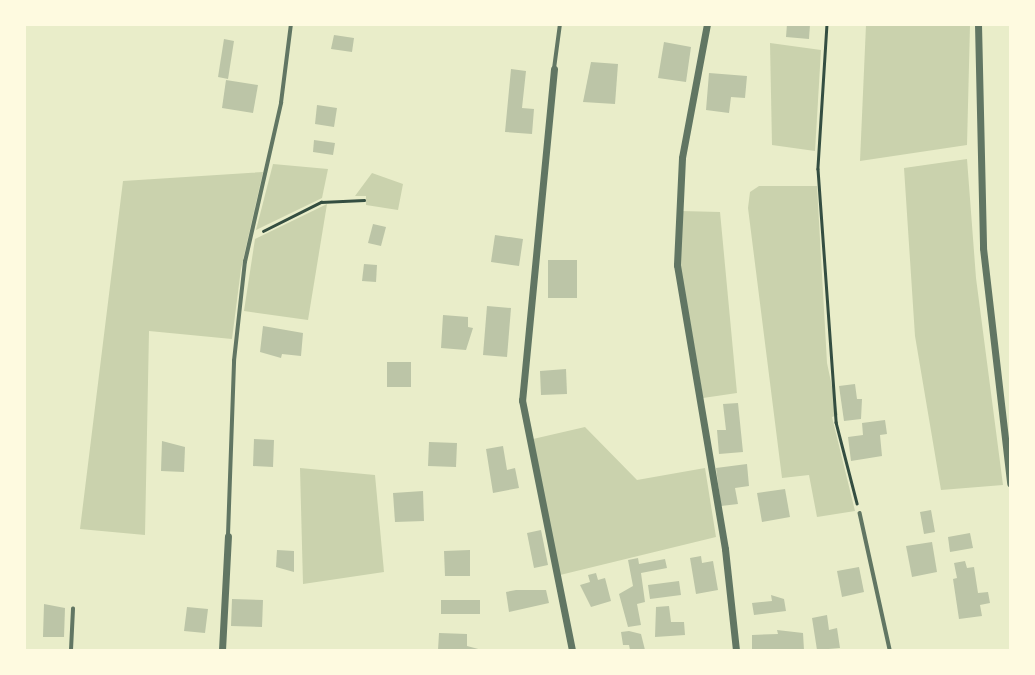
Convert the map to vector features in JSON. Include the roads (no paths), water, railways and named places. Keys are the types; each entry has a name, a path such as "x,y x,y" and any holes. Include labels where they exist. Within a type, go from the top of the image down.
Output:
{"street":[{"path":"707,24 682,158 677,265 725,549 736,650"},
{"path":"978,24 983,248 1010,483"},
{"path":"554,69 522,400 572,650"},
{"path":"222,650 228,536"}],"lane":[{"path":"228,536 234,361 251,237 281,103 291,24"},
{"path":"554,69 560,24"},
{"path":"860,513 890,650"},
{"path":"71,650 73,609"}]}
